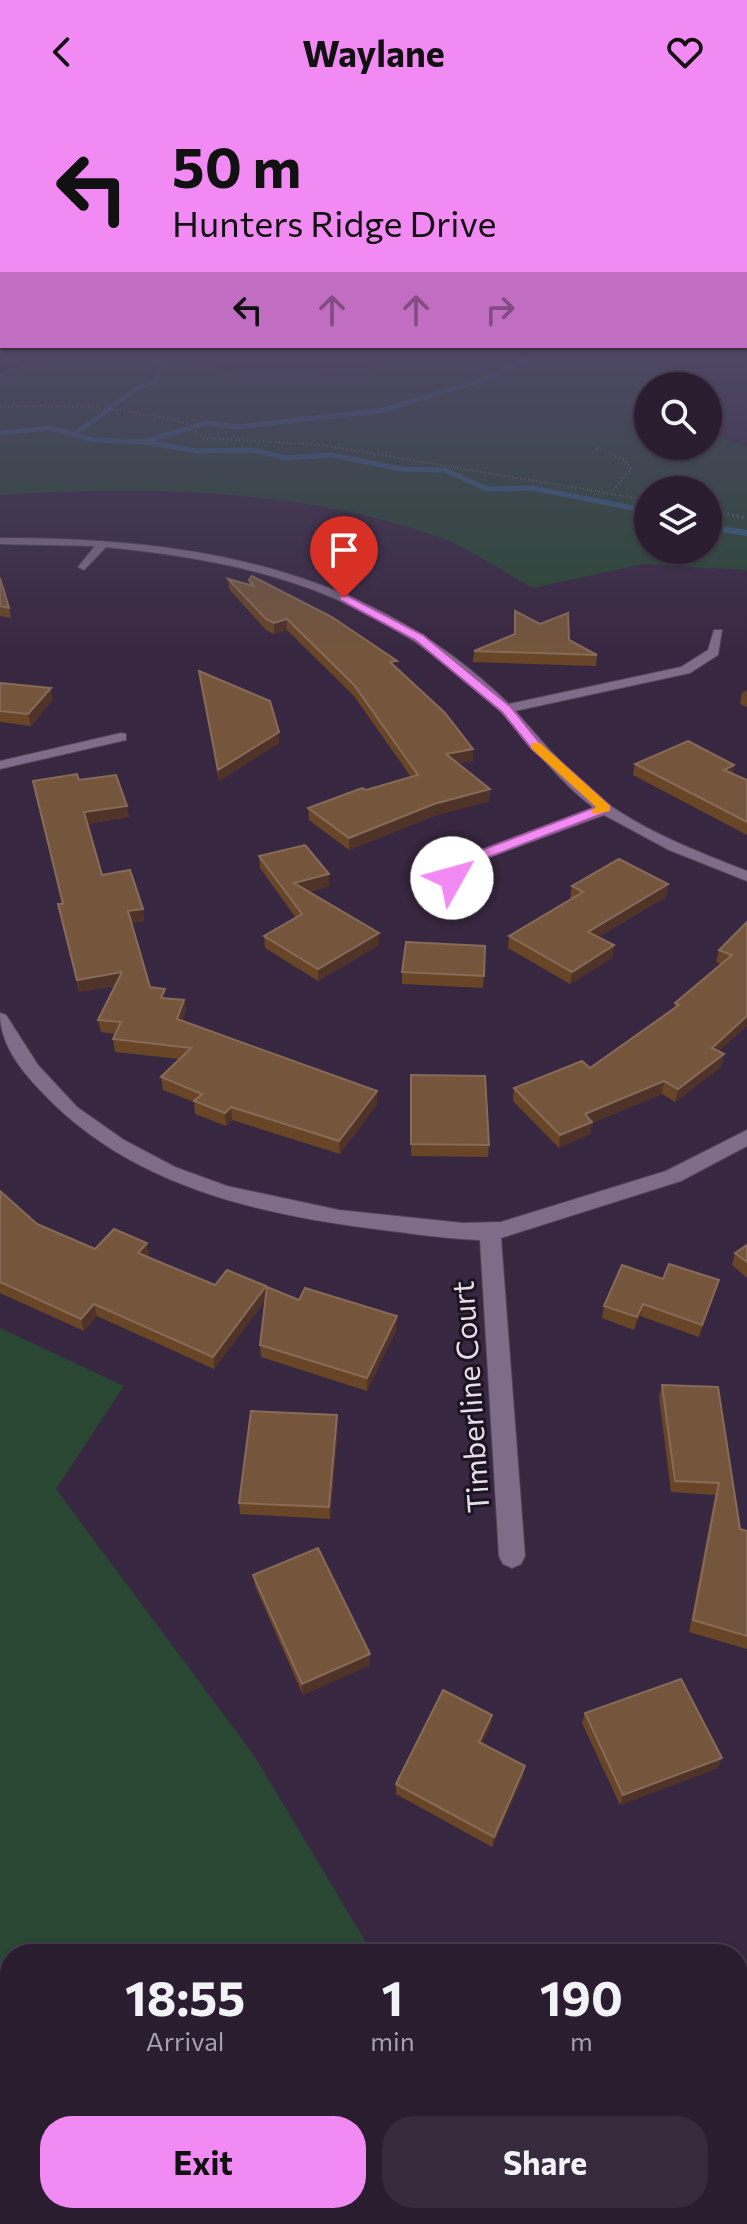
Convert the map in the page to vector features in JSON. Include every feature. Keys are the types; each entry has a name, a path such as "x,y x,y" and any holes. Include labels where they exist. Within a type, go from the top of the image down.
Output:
{"street":[{"path":"0,541 103,544 222,560 327,591 419,638 506,709 535,746 605,809 747,876"},
{"path":"84,567 103,544"},
{"path":"506,709 685,670 714,652 718,633"},
{"path":"0,765 121,737"},
{"path":"440,892 468,860 605,809"},
{"path":"0,1019 16,1052 44,1089 105,1139 158,1168 219,1192 268,1206 341,1219 490,1232 614,1199 675,1177 747,1137"},
{"name":"Timberline Court","path":"490,1232 512,1556"}],"path":[{"path":"382,455 634,497"},
{"path":"611,493 631,469 625,460 613,455"},
{"path":"722,513 747,518"}],"green space":[{"path":"0,455 634,455 634,460 722,460 722,455 747,455 747,570 643,564 533,588 473,553 436,536 330,508 220,494 55,492 0,495"},
{"path":"0,1328 124,1386 56,1489 255,1757 367,1944 0,1944"}],"building":[{"path":"252,576 332,617 397,661 390,662 445,713 473,749 446,754 490,789 434,804 349,838 308,808 362,788 366,790 418,775 354,685 287,619 274,623 266,619 228,579 254,586 249,580"},
{"path":"0,578 9,608 0,606"},
{"path":"515,611 540,624 568,613 569,640 597,655 474,651 515,634"},
{"path":"199,671 270,701 279,732 218,770"},
{"path":"0,683 51,688 28,714 0,711"},
{"path":"688,741 734,765 724,770 747,780 747,822 635,764"},
{"path":"77,774 79,780 116,775 127,806 84,812 102,875 130,870 143,909 128,911 150,987 165,989 161,998 184,1000 177,1019 377,1091 339,1141 231,1107 225,1113 194,1101 202,1094 161,1077 191,1048 113,1039 121,1022 98,1020 122,972 77,980 58,904 63,904 33,781"},
{"path":"305,845 329,874 294,883 379,933 318,969 264,936 302,914 259,856"},
{"path":"619,859 668,884 588,932 614,945 572,972 509,936 583,892 572,886"},
{"path":"747,922 747,1016 712,1048 724,1054 678,1089 664,1081 585,1114 592,1122 560,1135 514,1088 582,1061 590,1068 679,1005 675,1003 732,955 719,950"},
{"path":"406,942 485,946 484,976 402,972"},
{"path":"411,1075 485,1076 489,1145 411,1144"},
{"path":"0,1191 37,1224 95,1249 114,1229 147,1243 138,1253 215,1285 227,1270 266,1286 213,1357 94,1304 81,1319 0,1282"},
{"path":"747,1245 747,1262 735,1253"},
{"path":"669,1264 719,1280 702,1325 643,1304 637,1317 604,1306 622,1265 663,1279"},
{"path":"267,1287 299,1300 305,1288 397,1316 367,1378 260,1345"},
{"path":"662,1385 718,1387 740,1529 747,1531 747,1636 693,1620 719,1483 675,1481"},
{"path":"251,1411 337,1415 329,1507 239,1503"},
{"path":"318,1548 370,1654 302,1684 253,1575"},
{"path":"681,1679 722,1758 623,1795 585,1713"},
{"path":"443,1690 492,1715 479,1742 525,1766 494,1837 396,1784"}],"waterway":[{"path":"274,455 287,458 332,455 401,469 445,470 487,489 532,488 634,508"},
{"path":"722,529 747,533"}],"slow traffic":[{"path":"535,746 605,809 598,811"}],"route":[{"path":"344,598 419,638 506,709 535,746 605,809 468,860 452,878"}]}
